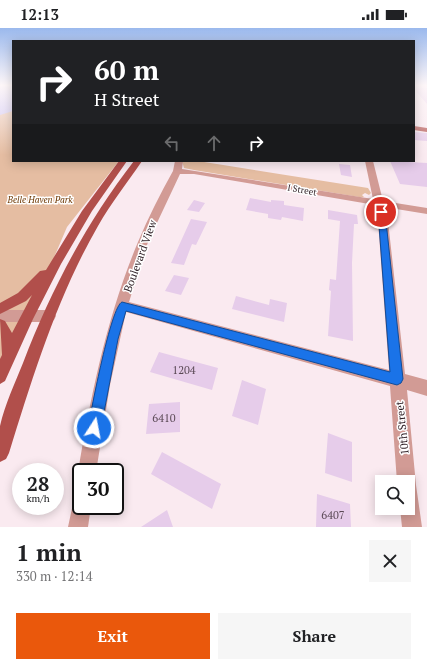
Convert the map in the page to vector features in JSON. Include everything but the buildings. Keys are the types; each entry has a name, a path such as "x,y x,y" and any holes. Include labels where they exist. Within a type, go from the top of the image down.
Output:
{"main road":[{"path":"415,128 427,130"},
{"path":"0,376 9,354 58,256 91,204 123,162"},
{"path":"0,453 17,400 49,316 94,225 123,178 137,162"},
{"path":"0,309 22,297 30,290 58,256"},
{"path":"0,325 6,334 9,354"}],"street":[{"name":"10th Street","path":"369,162 383,221 406,475"},
{"name":"I Street","path":"178,166 194,172 427,211"},
{"name":"Boulevard View","path":"89,463 102,388 122,306 143,243 178,166"},
{"path":"122,306 427,388"},
{"path":"0,316 49,316"},
{"path":"78,527 80,515"},
{"path":"411,515 412,527"}],"green space":[{"name":"Belle Haven Park","path":"0,108 12,108 12,162 118,162 67,227 0,384"},
{"path":"182,162 204,162 368,188 371,193 369,195 365,193 362,195 364,197 359,197 184,168"}],"shaded area":[{"path":"0,108 12,108 12,111 0,115"}],"route":[{"path":"94,428 113,339 122,306 397,379 381,212"}]}
